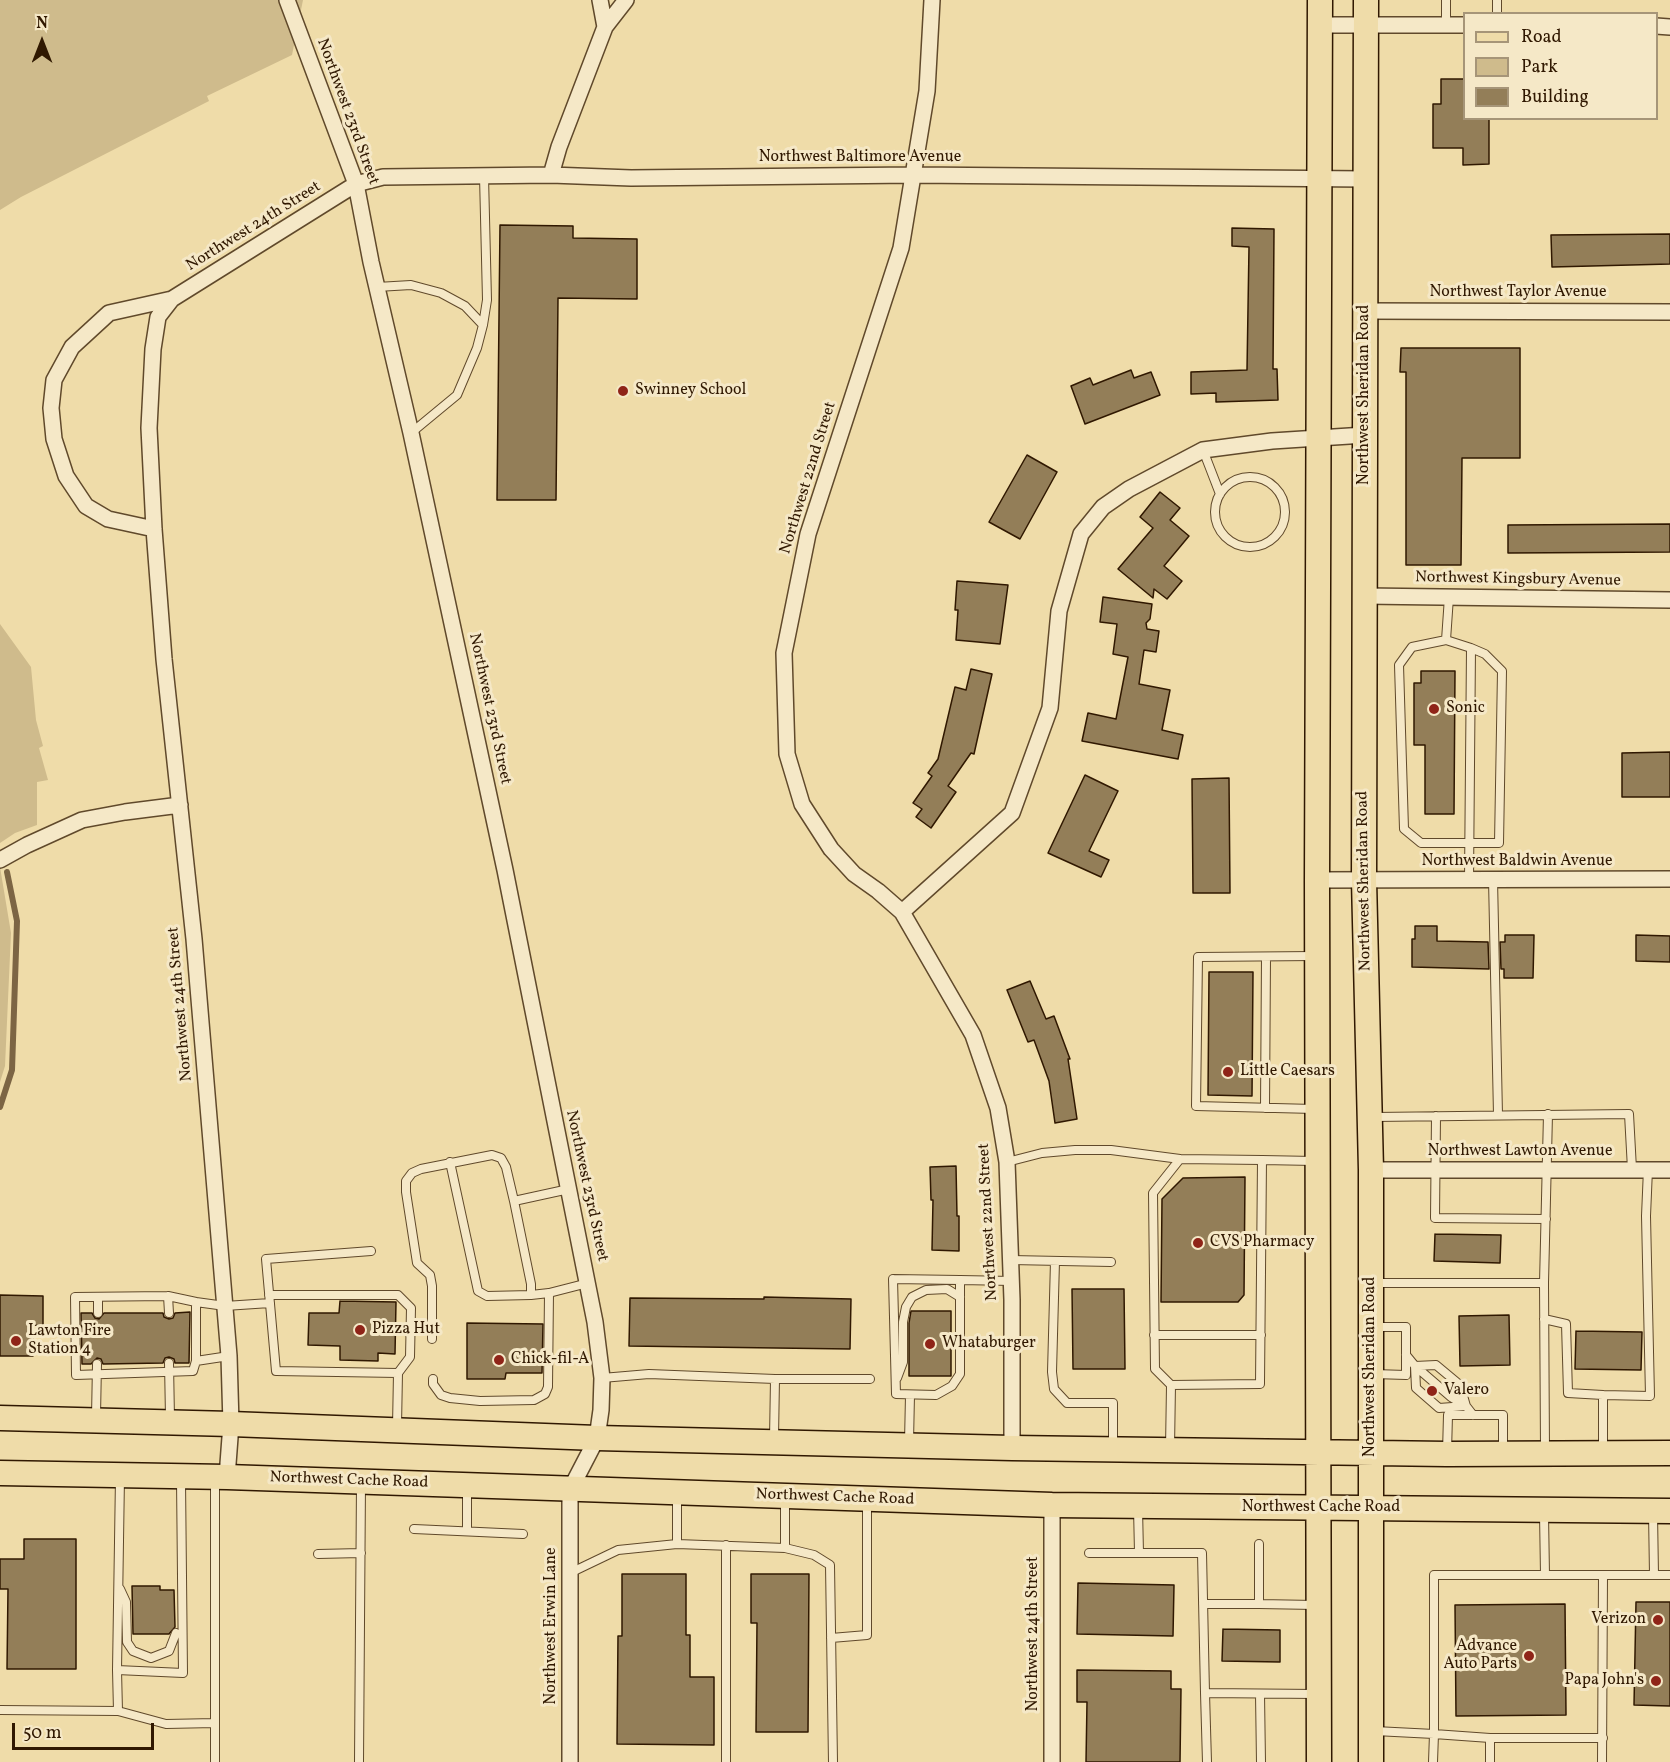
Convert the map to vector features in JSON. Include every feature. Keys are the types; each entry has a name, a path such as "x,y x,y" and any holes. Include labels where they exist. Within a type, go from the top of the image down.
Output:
{"main road":[{"path":"1319,1762 1317,880 1320,0"},
{"name":"Northwest Sheridan Road","path":"1366,0 1364,880 1371,1170 1371,1762"},
{"path":"0,1418 909,1446 1447,1454 1670,1453"},
{"name":"Northwest Cache Road","path":"0,1473 221,1477 1052,1505 1661,1511"}],"street":[{"name":"Northwest 23rd Street","path":"287,0 356,184 502,858 596,1322 602,1378 597,1438 570,1490"},
{"path":"600,0 605,27"},
{"path":"551,175 559,147 605,27 627,0"},
{"name":"Northwest 22nd Street","path":"932,0 927,91 902,248 808,534 784,653 787,754 802,804 831,849 854,874 902,912 973,1035 998,1108 1007,1162 1012,1281 1012,1448"},
{"path":"1320,25 1463,25"},
{"name":"Northwest Baltimore Avenue","path":"356,184 383,177 551,175 632,178 913,175 1365,179"},
{"name":"Northwest 24th Street","path":"154,529 108,519 86,506 66,476 54,439 51,408 54,380 72,347 109,313 172,299 356,184"},
{"name":"Northwest 24th Street","path":"172,299 158,317 153,349 149,428 164,659 194,939 229,1356 231,1424 221,1477"},
{"name":"Northwest Taylor Avenue","path":"1365,311 1670,312"},
{"path":"902,912 1012,813 1050,708 1059,611 1081,534 1103,507 1129,489 1203,450 1272,441 1365,435"},
{"name":"Northwest Kingsbury Avenue","path":"1365,596 1670,600"},
{"path":"0,861 27,845 82,820 180,805"},
{"name":"Northwest Baldwin Avenue","path":"1317,880 1670,879"},
{"name":"Northwest Lawton Avenue","path":"1371,1170 1670,1170"},
{"name":"Northwest Erwin Lane","path":"570,1490 570,1762"},
{"name":"Northwest 24th Street","path":"1052,1505 1052,1762"}],"lane":[{"path":"1446,0 1446,25"},
{"path":"411,433 457,395 477,348 487,300 484,176"},
{"path":"377,286 411,285 441,292 465,306 483,325"},
{"path":"1203,450 1220,494 1215,515 1224,535 1232,542 1254,547 1274,538 1281,529 1285,517 1285,505 1273,485 1262,479 1250,477 1238,479 1220,494"},
{"path":"1446,640 1449,597"},
{"path":"1446,640 1472,648 1485,654 1502,670 1499,843 1421,843 1404,830 1399,665 1412,647 1446,640"},
{"path":"1469,880 1472,648"},
{"path":"1493,879 1498,1115"},
{"path":"1317,956 1198,957 1197,1095 1197,1106 1317,1109"},
{"path":"1265,1108 1266,957"},
{"path":"1545,1454 1544,1284 1548,1114"},
{"path":"1370,1117 1629,1114 1632,1169"},
{"path":"1436,1116 1435,1218 1546,1219"},
{"path":"1007,1162 1042,1153 1093,1150 1111,1150 1180,1159 1317,1161"},
{"path":"432,1339 432,1286 430,1275 417,1263 406,1181 412,1173 421,1169 492,1155 501,1158 506,1167 514,1201 531,1284 531,1295"},
{"path":"1180,1159 1153,1193 1155,1369 1171,1385 1260,1384 1262,1160"},
{"path":"450,1162 478,1291 487,1296 531,1295 549,1293 588,1282"},
{"path":"1544,1319 1566,1324 1568,1393 1650,1396 1646,1216 1648,1169"},
{"path":"514,1201 569,1189"},
{"path":"370,1251 266,1259 276,1371 398,1373"},
{"path":"1011,1260 1111,1262"},
{"path":"1055,1261 1052,1372 1054,1389 1067,1403 1113,1403 1113,1449"},
{"path":"960,1280 960,1374 952,1386 936,1395 896,1394 893,1279 960,1280 1012,1281"},
{"path":"1371,1283 1544,1284"},
{"path":"896,1381 903,1362 903,1322 906,1307 912,1297 927,1290 947,1289 960,1297"},
{"path":"433,1379 433,1384 441,1395 450,1398 480,1401 534,1400 545,1394 548,1387 549,1293"},
{"path":"196,1302 196,1361 193,1371 75,1375 75,1297 168,1296 225,1306 270,1299 398,1295 411,1308 410,1357 398,1373 397,1430"},
{"path":"168,1296 169,1313"},
{"path":"98,1297 98,1313"},
{"path":"1370,1327 1406,1327 1406,1375 1371,1374"},
{"path":"1154,1335 1261,1335"},
{"path":"1406,1355 1415,1366 1451,1397 1466,1406 1473,1415"},
{"path":"196,1361 229,1356"},
{"path":"169,1363 170,1423"},
{"path":"96,1421 97,1364"},
{"path":"1415,1366 1436,1365 1460,1385 1466,1406"},
{"path":"1415,1366 1416,1388 1439,1408 1466,1406"},
{"path":"602,1378 649,1374 775,1379 870,1379"},
{"path":"774,1442 775,1379"},
{"path":"1170,1449 1171,1385"},
{"path":"909,1446 910,1395"},
{"path":"1603,1395 1603,1455"},
{"path":"1447,1454 1448,1415 1503,1415 1503,1454"},
{"path":"118,1711 120,1475"},
{"path":"117,1670 183,1672 181,1476"},
{"path":"215,1762 221,1477"},
{"path":"359,1762 361,1482"},
{"path":"467,1486 467,1531"},
{"path":"676,1544 677,1492"},
{"path":"785,1497 785,1548"},
{"path":"831,1638 867,1635 867,1499"},
{"path":"1138,1506 1139,1553"},
{"path":"1544,1510 1545,1575"},
{"path":"1654,1575 1661,1511"},
{"path":"414,1529 523,1533"},
{"path":"570,1573 618,1550 676,1544 785,1548 814,1555 830,1565 833,1762"},
{"path":"1259,1544 1259,1604"},
{"path":"726,1545 726,1762"},
{"path":"318,1554 361,1553"},
{"path":"1089,1553 1202,1553 1207,1762"},
{"path":"1433,1762 1434,1575 1670,1575"},
{"path":"1602,1762 1603,1575"},
{"path":"175,1591 182,1581"},
{"path":"118,1585 126,1602 127,1642 133,1652 151,1658 169,1651 176,1633"},
{"path":"1203,1604 1318,1605"},
{"path":"1204,1693 1319,1694"},
{"path":"1260,1694 1261,1762"},
{"path":"0,1710 118,1711 166,1724 215,1723"},
{"path":"1371,1731 1491,1738 1603,1738"},
{"path":"1490,1762 1491,1738"}],"green space":[{"path":"0,0 303,0 292,55 207,96 209,101 21,197 0,210"},
{"path":"0,624 31,667 36,720 43,746 39,748 48,780 37,782 37,825 15,833 0,843"},
{"path":"0,867 11,933 5,1066 0,1082"}],"building":[{"path":"1441,79 1463,79 1463,120 1489,120 1489,164 1463,165 1463,148 1433,148 1433,104 1441,104"},
{"path":"500,225 573,226 573,238 637,239 637,299 558,298 556,500 497,500"},
{"path":"1232,228 1274,229 1273,369 1277,369 1278,400 1216,402 1216,393 1191,394 1191,372 1247,370 1249,247 1232,246"},
{"path":"1670,234 1670,264 1552,267 1551,235"},
{"path":"1401,348 1520,348 1520,458 1462,458 1461,565 1406,565 1406,372 1400,372"},
{"path":"1131,370 1134,378 1151,372 1160,395 1085,424 1071,386 1090,378 1093,385"},
{"path":"1027,455 1057,472 1020,539 989,522"},
{"path":"1160,492 1180,508 1170,520 1189,536 1164,566 1182,581 1167,599 1154,589 1153,598 1118,569 1153,528 1140,517"},
{"path":"1670,524 1670,552 1508,553 1508,525"},
{"path":"957,581 1008,585 1000,644 956,640"},
{"path":"1103,597 1152,604 1150,619 1146,623 1147,629 1159,631 1156,652 1144,650 1139,684 1170,690 1162,730 1183,735 1178,759 1082,741 1088,713 1116,719 1128,657 1113,654 1117,624 1100,622"},
{"path":"971,669 992,674 974,754 971,753 948,786 956,792 931,828 916,817 922,809 913,803 932,776 928,773 938,759 955,687 966,690"},
{"path":"1421,671 1455,671 1454,814 1425,814 1425,745 1414,745 1414,683 1421,683"},
{"path":"1670,752 1670,797 1622,797 1622,753"},
{"path":"1085,775 1118,791 1089,851 1109,860 1101,877 1048,853"},
{"path":"1229,778 1230,893 1193,893 1192,779"},
{"path":"1415,926 1437,926 1437,941 1488,942 1489,969 1412,967 1412,939 1415,939"},
{"path":"1505,935 1534,935 1533,978 1504,978 1504,969 1501,969 1500,942 1505,942"},
{"path":"1636,935 1670,936 1670,962 1636,961"},
{"path":"1209,972 1253,972 1252,1096 1208,1095"},
{"path":"1030,981 1046,1019 1054,1016 1070,1059 1068,1059 1077,1119 1055,1123 1049,1081 1034,1040 1028,1042 1007,990"},
{"path":"956,1166 959,1251 932,1250 933,1200 931,1200 930,1167"},
{"path":"1245,1177 1244,1295 1238,1302 1161,1302 1162,1199 1183,1178"},
{"path":"1435,1234 1501,1235 1500,1263 1434,1261"},
{"path":"1072,1289 1124,1289 1125,1369 1073,1369"},
{"name":"Lawton Fire Station 4","path":"0,1295 43,1296 43,1326 33,1325 33,1356 0,1356"},
{"path":"764,1297 851,1299 850,1349 629,1346 630,1298 764,1299"},
{"path":"340,1301 396,1302 395,1354 378,1353 378,1361 340,1360 340,1346 308,1345 309,1313 339,1313"},
{"name":"Whataburger","path":"911,1311 951,1311 951,1376 909,1376"},
{"path":"190,1312 189,1363 175,1363 174,1359 169,1357 165,1358 163,1363 103,1364 101,1359 97,1358 91,1364 82,1364 81,1313 92,1313 95,1318 99,1319 104,1313 163,1313 164,1317 169,1319 173,1318 175,1313"},
{"path":"1509,1315 1510,1365 1460,1366 1459,1316"},
{"path":"467,1323 543,1324 542,1373 506,1373 505,1379 467,1379"},
{"path":"1576,1331 1642,1332 1641,1370 1575,1369"},
{"path":"24,1539 76,1539 76,1669 7,1669 8,1589 0,1589 0,1559 24,1559"},
{"path":"622,1574 686,1574 686,1635 690,1635 690,1677 714,1677 714,1745 617,1744 618,1636 622,1636"},
{"path":"751,1574 809,1574 808,1732 756,1732 757,1623 751,1623"},
{"path":"1078,1583 1174,1585 1173,1636 1077,1634"},
{"path":"132,1586 160,1586 160,1590 174,1590 175,1627 169,1634 133,1634"},
{"path":"1636,1602 1670,1602 1670,1706 1634,1705"},
{"path":"1565,1604 1566,1715 1456,1716 1455,1605"},
{"path":"1223,1629 1280,1630 1280,1662 1222,1661"},
{"path":"1077,1670 1171,1671 1171,1689 1181,1689 1180,1762 1086,1762 1087,1702 1077,1702"}],"waterway":[{"path":"0,1107 12,1070 17,921 7,872"}],"place":[{"name":"Swinney School","path":"623,391"},
{"name":"Sonic","path":"1434,709"},
{"name":"Little Caesars","path":"1228,1072"},
{"name":"CVS Pharmacy","path":"1198,1243"},
{"name":"Pizza Hut","path":"360,1330"},
{"name":"Lawton Fire Station 4","path":"16,1341"},
{"name":"Whataburger","path":"930,1344"},
{"name":"Chick-fil-A","path":"499,1360"},
{"name":"Valero","path":"1432,1391"},
{"name":"Verizon","path":"1658,1620"},
{"name":"Advance Auto Parts","path":"1529,1656"},
{"name":"Papa John's","path":"1656,1681"}]}
